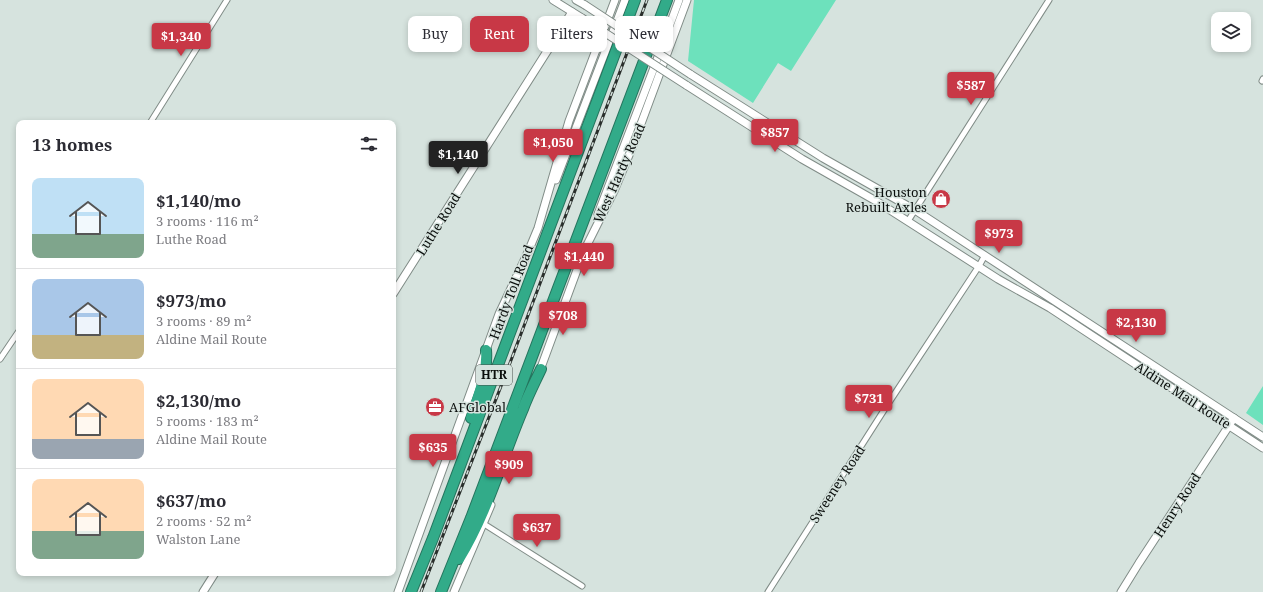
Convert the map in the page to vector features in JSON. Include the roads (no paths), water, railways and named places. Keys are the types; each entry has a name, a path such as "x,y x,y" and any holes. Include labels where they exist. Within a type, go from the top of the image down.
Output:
{"highway":[{"name":"Hardy Toll Road","path":"411,592 433,538 635,0"},
{"name":"HTR","path":"443,587 668,0"},
{"path":"406,592 470,423 487,360 486,350"},
{"path":"443,587 467,546 496,481 522,409 541,369"}],"main road":[{"name":"Aldine Mail Route","path":"553,0 752,127 838,180 876,201 1008,284 1050,308 1263,448"},
{"name":"Aldine Mail Route","path":"576,0 615,25"},
{"path":"538,228 569,121 615,0"},
{"path":"619,16 625,0"},
{"path":"584,251 679,0"},
{"name":"West Hardy Road","path":"454,592 484,524 584,251 614,191 632,148 687,0"},
{"name":"Luthe Road","path":"396,289 572,12"},
{"path":"398,592 499,314 538,228 615,29"},
{"name":"Aldine Mail Route","path":"656,52 823,158 915,210 1263,437"},
{"path":"752,127 757,116"},
{"path":"838,180 844,169"},
{"path":"1008,284 1013,274"},
{"path":"1077,327 1081,319"},
{"path":"1154,376 1158,368"},
{"name":"Henry Road","path":"1121,592 1142,557 1234,418"},
{"path":"204,592 213,576"}],"street":[{"path":"152,120 227,0"},
{"path":"908,221 1049,0"},
{"name":"Sweeney Road","path":"768,592 979,266 984,255"},
{"path":"0,359 16,335"},
{"path":"484,524 582,586"}],"railway":[{"path":"421,592 510,363 647,0"}],"place":[{"name":"Houston Rebuilt Axles","path":"941,199"},
{"name":"AFGlobal","path":"435,407"}]}
